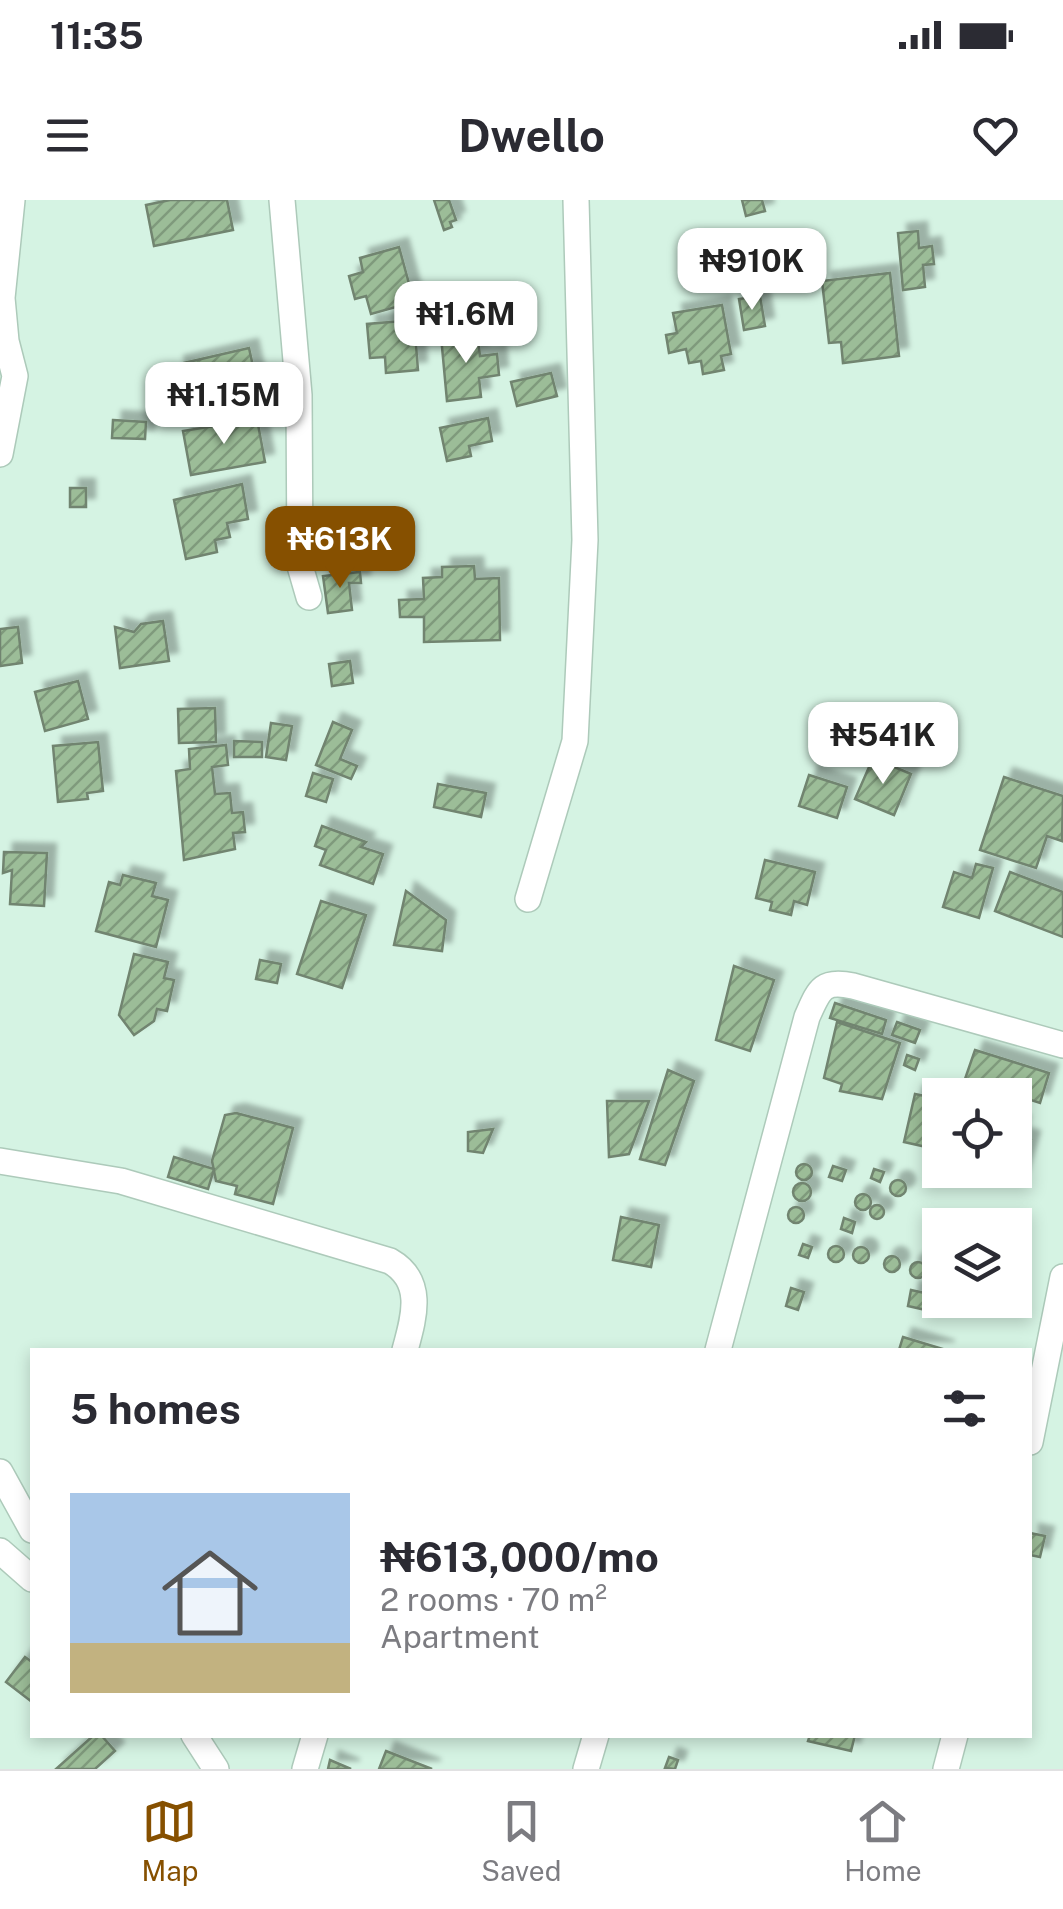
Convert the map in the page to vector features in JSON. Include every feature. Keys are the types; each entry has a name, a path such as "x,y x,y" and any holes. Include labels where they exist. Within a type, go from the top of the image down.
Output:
{"street":[{"path":"0,454 16,376 6,342 2,298 12,200"},
{"path":"282,200 299,395 300,566 309,597"},
{"path":"528,899 575,741 585,540 576,200"},
{"path":"719,1348 807,1017 821,987 832,981 854,986 1063,1045"},
{"path":"0,1161 121,1181 390,1260 404,1269 414,1296 404,1348"},
{"path":"1032,1432 1063,1277"},
{"path":"0,1472 30,1526"},
{"path":"0,1551 30,1577"},
{"path":"196,1738 216,1769"},
{"path":"306,1769 314,1738"},
{"path":"586,1769 595,1738"},
{"path":"946,1769 954,1738"}],"building":[{"path":"170,200 227,200 233,230 154,246 146,205"},
{"path":"434,200 449,200 456,220 450,222 452,227 444,230"},
{"path":"742,200 762,200 765,211 746,216"},
{"path":"918,231 919,248 932,246 934,264 923,265 925,287 903,290 898,233"},
{"path":"399,247 414,302 371,314 366,296 355,299 349,276 363,272 360,258"},
{"path":"890,273 899,356 843,363 841,342 829,343 822,281"},
{"path":"760,296 765,326 744,330 739,299"},
{"path":"722,305 731,354 721,356 724,370 703,374 701,361 689,363 686,349 669,353 666,335 677,333 673,313"},
{"path":"414,320 418,370 386,373 385,357 370,358 367,324"},
{"path":"477,332 480,356 497,354 499,375 479,378 481,397 447,401 441,336"},
{"path":"249,348 259,394 185,410 175,365"},
{"path":"551,373 557,396 517,406 511,382"},
{"path":"488,418 492,441 469,446 471,456 447,461 440,428"},
{"path":"257,419 265,462 191,475 183,431"},
{"path":"113,420 146,422 145,439 112,438"},
{"path":"242,484 248,519 227,523 230,537 215,540 217,552 186,559 174,500"},
{"path":"70,488 86,488 86,507 70,507"},
{"path":"474,566 475,579 499,578 500,640 424,642 424,617 400,617 399,600 424,599 423,578 442,577 442,567"},
{"path":"360,572 361,583 349,583 352,610 328,613 323,576"},
{"path":"163,621 169,661 120,668 115,627 134,632 141,624"},
{"path":"18,627 22,663 0,666 0,629"},
{"path":"350,661 353,683 332,686 329,664"},
{"path":"78,681 88,719 45,731 35,692"},
{"path":"215,708 216,742 179,743 178,709"},
{"path":"333,722 352,730 340,759 357,766 351,779 316,765"},
{"path":"271,723 292,726 286,760 266,757"},
{"path":"234,741 262,742 262,757 234,757"},
{"path":"98,742 103,791 87,793 88,799 58,802 53,746"},
{"path":"226,745 228,765 212,767 215,794 230,793 232,813 243,812 245,832 233,833 235,849 184,860 176,771 190,769 189,749"},
{"path":"873,758 911,774 894,815 855,799"},
{"path":"313,773 333,779 326,802 306,796"},
{"path":"809,775 847,787 837,818 799,806"},
{"path":"1004,777 1063,796 1062,841 1047,836 1036,868 980,850"},
{"path":"438,784 486,793 481,817 434,807"},
{"path":"322,826 366,842 361,847 383,854 373,884 320,865 326,850 315,846"},
{"path":"4,852 47,853 44,906 10,904 12,870 3,873"},
{"path":"765,860 815,872 807,905 794,901 791,915 770,910 772,902 756,898"},
{"path":"976,864 993,868 979,918 943,907 954,872 972,878"},
{"path":"1010,872 1063,892 1063,937 995,911"},
{"path":"123,875 156,883 152,896 168,900 156,947 96,931 109,882 120,885"},
{"path":"406,891 446,920 442,951 394,945"},
{"path":"321,901 366,915 342,988 297,974"},
{"path":"134,954 168,962 164,978 174,980 167,1011 157,1009 154,1021 134,1035 119,1015"},
{"path":"260,960 281,964 277,983 256,979"},
{"path":"734,966 774,980 750,1051 716,1040"},
{"path":"835,1003 886,1020 882,1034 830,1018"},
{"path":"837,1022 900,1043 882,1099 840,1091 842,1084 824,1078"},
{"path":"897,1022 920,1030 915,1043 892,1035"},
{"path":"975,1050 1049,1073 1040,1103 1032,1100 1032,1078 965,1078"},
{"path":"907,1055 919,1059 915,1070 904,1065"},
{"path":"668,1070 694,1081 665,1165 640,1159"},
{"path":"915,1094 922,1095 922,1146 904,1142"},
{"path":"607,1101 649,1101 629,1154 609,1157"},
{"path":"236,1113 293,1128 273,1204 235,1194 237,1186 216,1181 212,1161 225,1115"},
{"path":"493,1129 483,1153 468,1151 468,1132"},
{"path":"174,1157 214,1169 208,1189 168,1177"},
{"path":"804,1164 812,1172 804,1180 796,1172"},
{"path":"833,1166 846,1170 842,1181 829,1177"},
{"path":"874,1169 884,1172 880,1182 871,1178"},
{"path":"898,1180 906,1188 898,1196 890,1188"},
{"path":"802,1183 811,1192 802,1201 793,1192"},
{"path":"863,1194 871,1202 863,1210 855,1202"},
{"path":"877,1205 884,1212 877,1219 870,1212"},
{"path":"796,1207 804,1215 796,1223 788,1215"},
{"path":"621,1217 659,1225 651,1267 613,1260"},
{"path":"844,1218 855,1222 852,1233 841,1229"},
{"path":"803,1244 812,1247 808,1258 799,1255"},
{"path":"836,1246 844,1254 836,1262 828,1254"},
{"path":"861,1247 869,1255 861,1263 853,1255"},
{"path":"892,1256 900,1264 892,1272 884,1264"},
{"path":"918,1262 922,1263 922,1277 918,1278 910,1270"},
{"path":"791,1288 804,1292 798,1310 786,1306"},
{"path":"911,1290 922,1292 922,1309 908,1306"},
{"path":"903,1337 939,1348 900,1348"},
{"path":"1032,1533 1045,1536 1040,1557 1032,1555"},
{"path":"25,1657 30,1661 30,1700 6,1682"},
{"path":"91,1738 104,1738 115,1751 95,1769 56,1769"},
{"path":"809,1738 854,1738 851,1751 808,1741"},
{"path":"386,1751 432,1769 379,1769"},
{"path":"669,1757 678,1760 675,1769 665,1768"},
{"path":"330,1760 351,1769 328,1769"}]}
